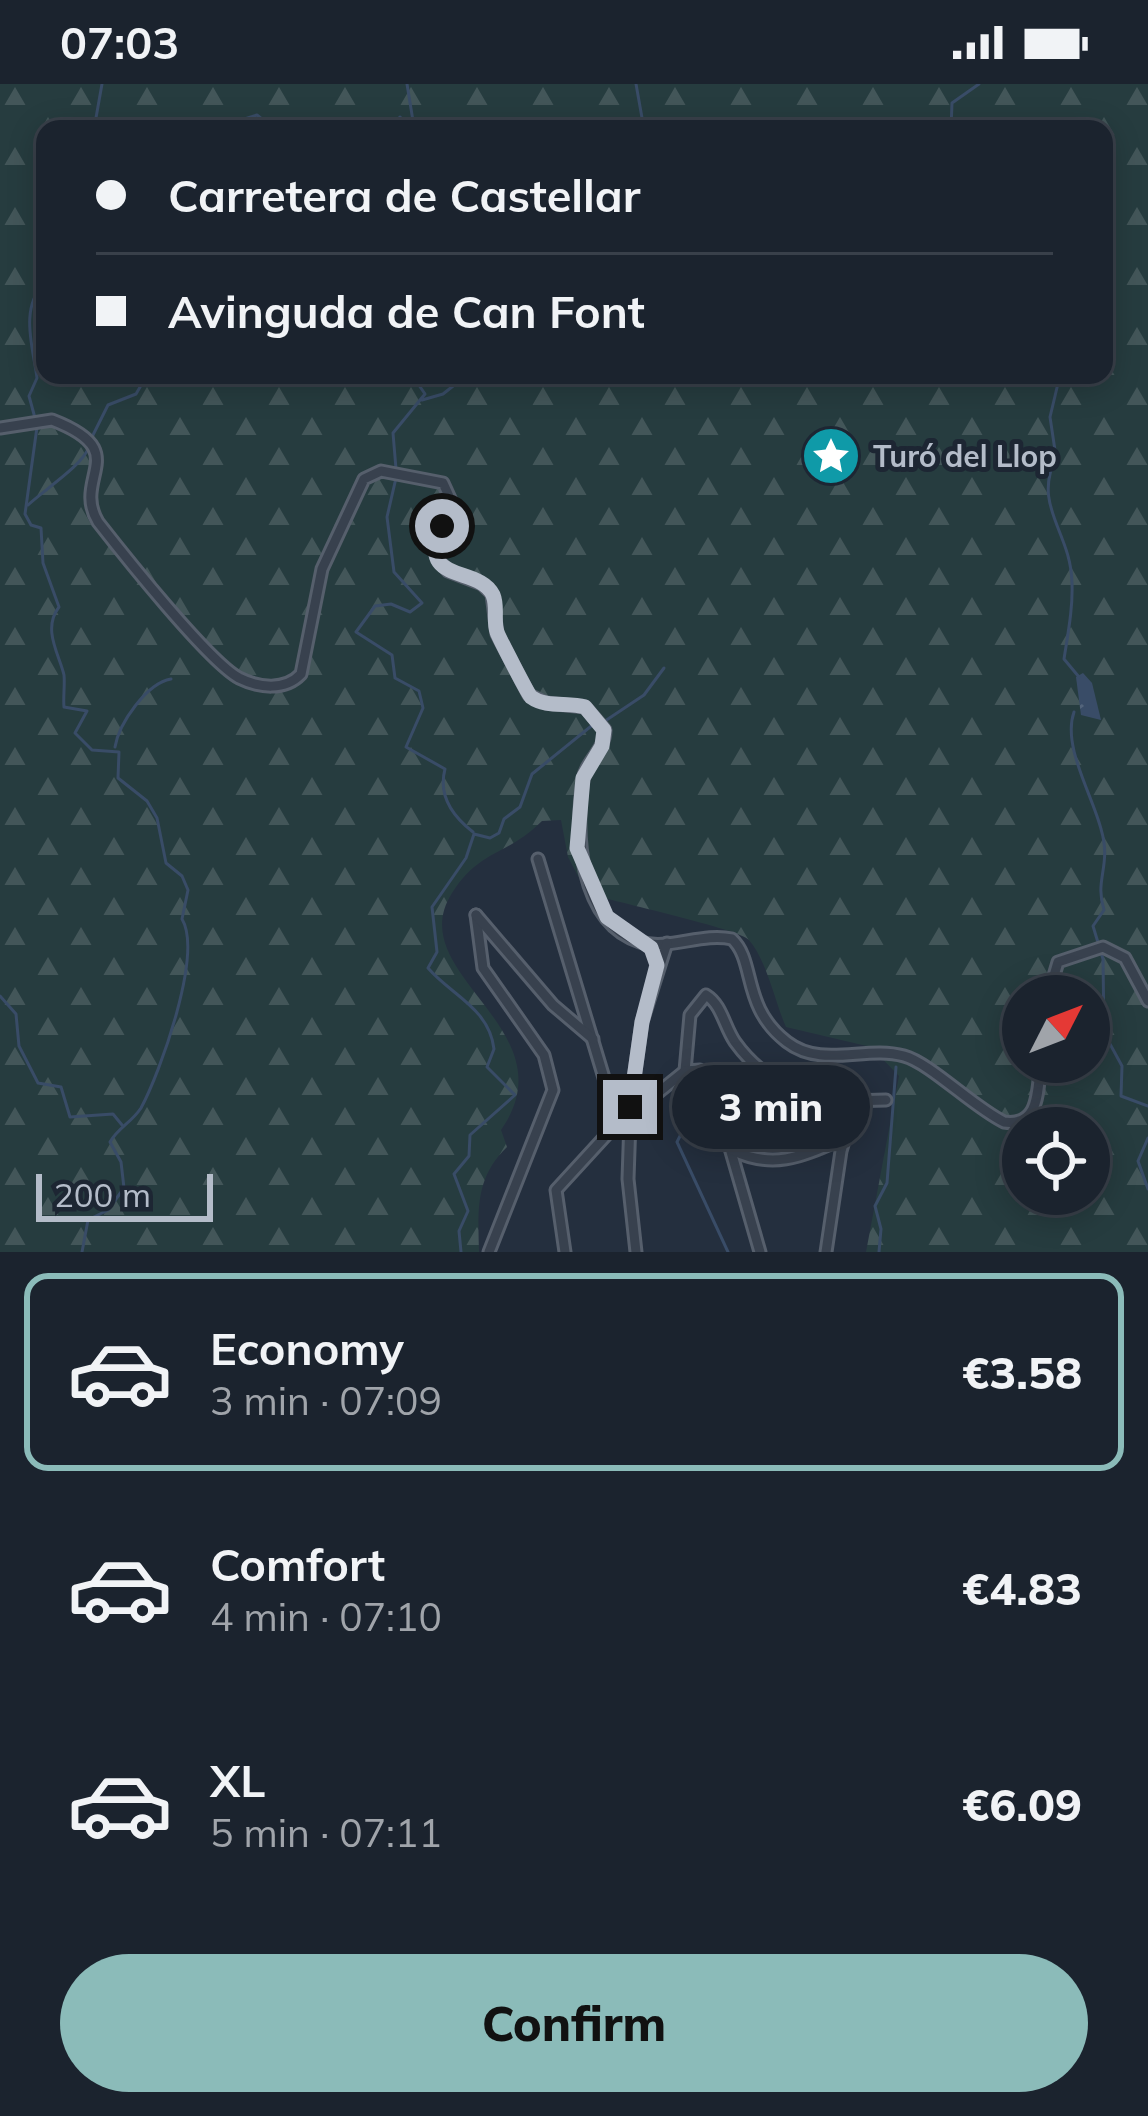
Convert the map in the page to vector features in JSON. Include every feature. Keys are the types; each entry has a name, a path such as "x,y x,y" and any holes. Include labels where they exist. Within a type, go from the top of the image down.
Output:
{"street":[{"path":"0,428 57,422 89,444 99,466 89,505 98,522 232,673 274,686 294,681 304,667 326,560 360,484 376,471 438,480 453,500 436,540 439,561 448,572 482,584 492,594 497,634 513,657 523,688 539,701 580,705 596,715 605,735 583,778 577,848 607,917 628,936 646,943 719,937 735,942 758,1009 793,1047 820,1055 909,1057 1004,1123 1019,1123 1032,1114 1037,1083"},
{"path":"538,859 611,1101 628,1113"},
{"path":"489,1252 554,1090 544,1055 483,968 476,915 553,1005 593,1039"},
{"path":"657,974 684,941"},
{"path":"646,943 656,956 657,974"},
{"path":"636,1252 628,1180 628,1113 642,1022 667,943"},
{"path":"1054,975 1058,962 1109,947 1125,958 1148,1001"},
{"path":"685,1071 690,1016 706,994 735,1042 773,1078 818,1099 886,1100"},
{"path":"565,1252 556,1190 628,1113 685,1071 700,1070 712,1083 760,1252"},
{"path":"826,1252 844,1138 856,1101"},
{"path":"732,1150 765,1159 795,1160 844,1138"}],"green space":[{"path":"0,84 1148,84 1148,1252 866,1252 899,1076 871,1047 786,1027 766,970 749,940 741,935 587,893 568,857 561,820 542,821 473,868 452,893 442,923 448,950 503,1032 516,1061 517,1094 501,1130 507,1147 489,1170 478,1222 479,1252 0,1252"}],"water":[{"path":"1083,673 1092,683 1101,720 1081,715 1076,677"}],"waterway":[{"path":"96,120 102,84"},
{"path":"407,84 413,120"},
{"path":"636,84 642,120"},
{"path":"951,120 952,103 979,84"},
{"path":"241,120 257,115 263,120"},
{"path":"398,120 403,120"},
{"path":"36,294 30,316 36,372"},
{"path":"35,418 29,396 36,380"},
{"path":"92,437 108,405 136,394 142,384"},
{"path":"396,469 393,433 425,394 418,384"},
{"path":"422,400 443,394 456,384"},
{"path":"1058,384 1050,417 1056,457 1048,490 1072,583 1064,659 1079,677"},
{"path":"37,427 25,514 31,525 41,528 43,563 59,607 52,633 64,675 64,707 87,711 75,733 92,750 119,752 118,778 147,801 157,818 166,863 182,876 188,890 182,919 187,958 176,1014 141,1108 110,1142 121,1162 124,1188 108,1210 88,1220 82,1252"},
{"path":"28,505 89,447"},
{"path":"396,478 387,517 394,572 422,603 410,612 391,604 375,606 356,632 392,655 395,678 419,691 423,708 406,747 445,769 448,804 473,832"},
{"path":"605,721 644,695 664,668"},
{"path":"115,747 136,706 153,688 171,679"},
{"path":"1074,712 1075,755 1104,842 1104,910 1093,926 1103,959 1104,1033 1122,1066 1121,1096 1148,1106"},
{"path":"461,1252 459,1231 468,1211 454,1174 469,1156 470,1135 515,1095 487,1067 494,1049 485,1023 428,968 437,952 432,907 466,858 474,834 490,838 499,833 504,819 520,807 532,774 595,723"},
{"path":"0,996 16,1014 19,1046 38,1083 61,1087 70,1117 113,1114 122,1125"},
{"path":"879,1252 881,1229 875,1206 887,1183 896,1067"},
{"path":"697,1082 697,1102 677,1142 728,1252"},
{"path":"1148,1138 1138,1161 1148,1189"}],"place":[{"name":"Turó del Llop","path":"831,456"}],"route":[{"path":"442,526 436,545 439,561 448,572 482,584 492,594 497,634 513,657 523,688 546,703 585,707 604,730 602,746 583,778 577,848 607,917 619,931 646,943 657,965 642,1022 630,1107"}]}
